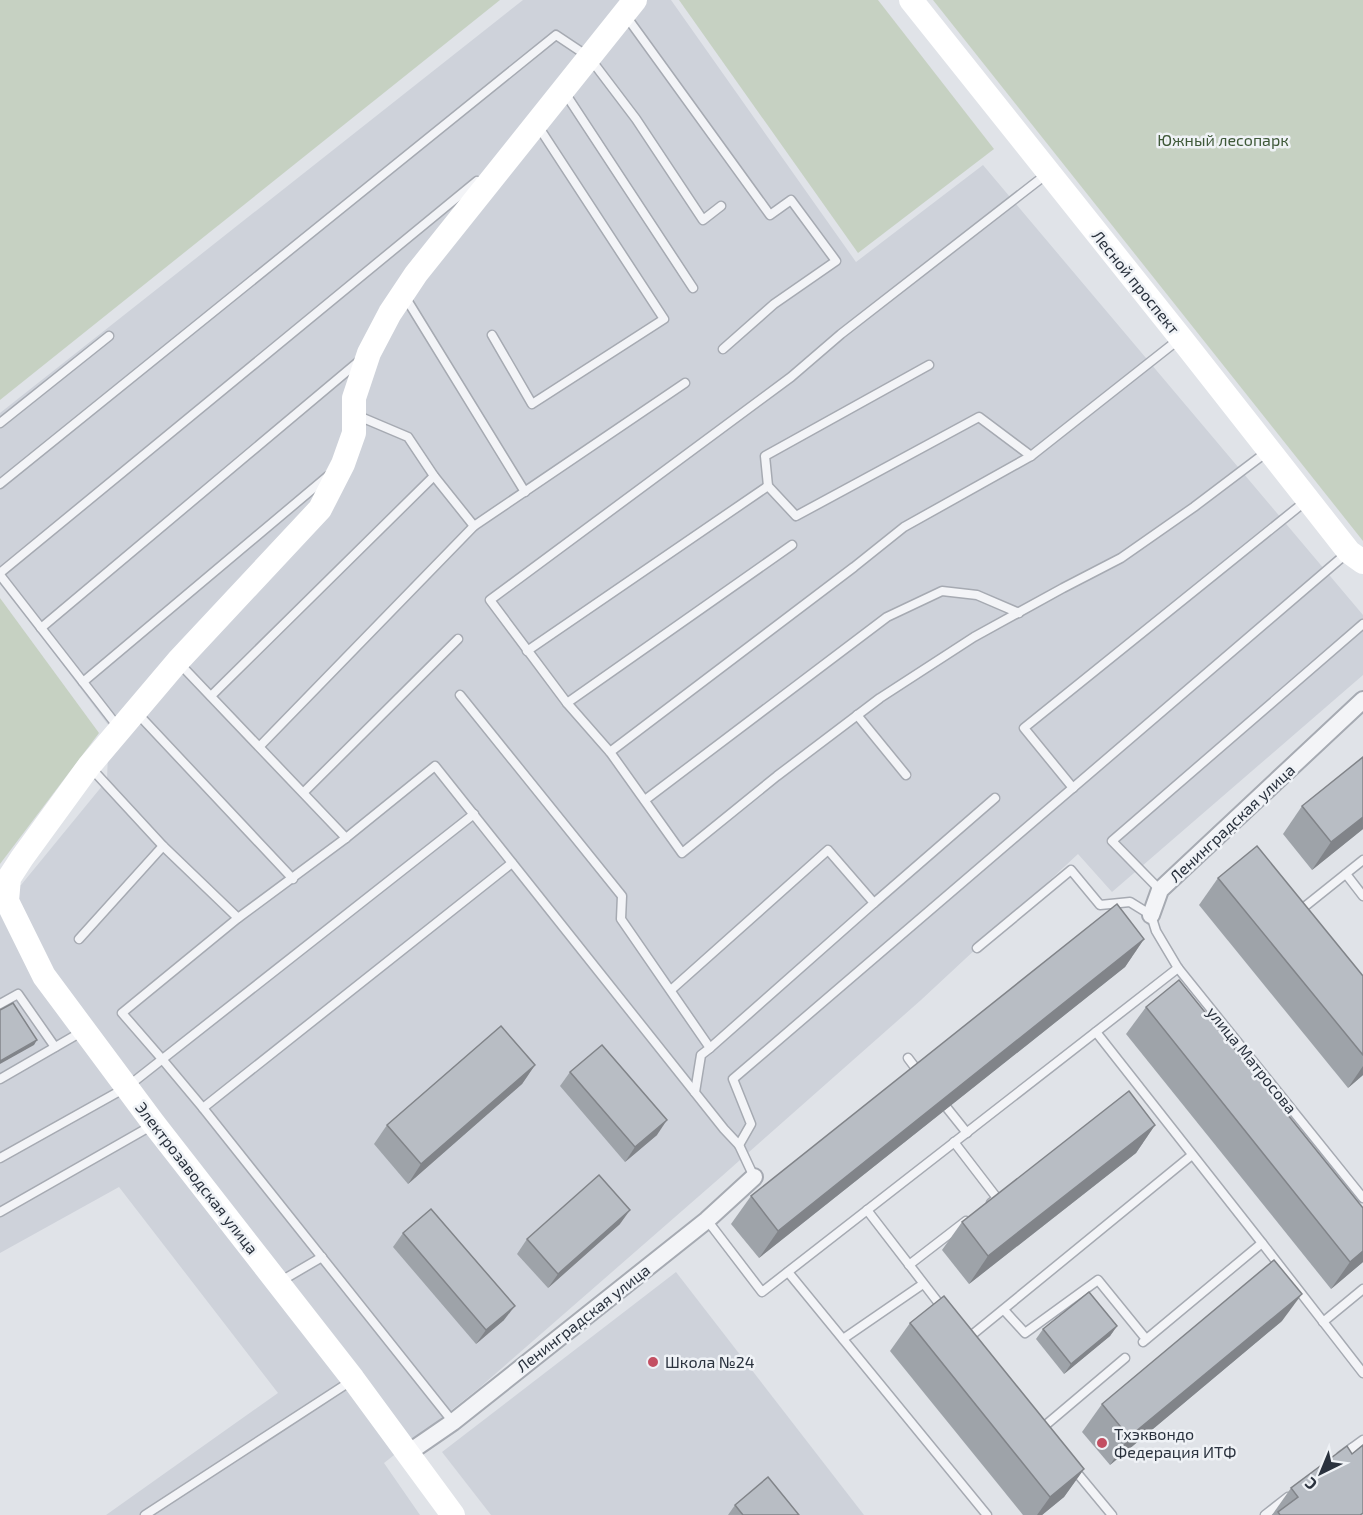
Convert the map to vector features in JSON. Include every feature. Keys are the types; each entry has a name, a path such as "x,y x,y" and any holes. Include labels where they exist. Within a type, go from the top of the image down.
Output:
{"street":[{"name":"Лесной проспект","path":"911,0 1268,451 1358,561"},
{"name":"Электрозаводская улица","path":"453,1515 353,1379 154,1124 44,975 8,912 9,878 89,766 177,661 320,509 343,464 354,433 354,398 369,353 390,313 416,274 629,7"},
{"name":"Ленинградская улица","path":"1151,915 1160,891 1363,700"},
{"name":"Ленинградская улица","path":"408,1454 453,1422 707,1220 754,1177"}],"lane":[{"path":"629,7 770,215 790,200 836,261 774,304 723,349"},
{"path":"0,484 556,34 588,57 636,119 703,220 721,206"},
{"path":"563,89 693,288"},
{"path":"492,335 531,404 664,319 536,123"},
{"path":"120,730 0,574 514,151"},
{"path":"1048,173 841,334 791,377 489,600 567,703 610,752 682,853 777,776 880,698 974,638 1121,558 1268,451"},
{"path":"403,293 525,492"},
{"path":"0,423 109,336"},
{"path":"610,752 904,527 1031,456 1180,337"},
{"path":"41,628 369,353"},
{"path":"929,365 765,456 768,486 796,516 979,417 1031,456"},
{"path":"260,746 474,526 685,383"},
{"path":"354,414 408,437 434,476 474,526"},
{"path":"83,682 343,464"},
{"path":"211,696 434,476"},
{"path":"527,651 768,486"},
{"path":"1073,788 1024,728 1308,500"},
{"path":"567,703 792,545"},
{"path":"739,1145 751,1124 733,1079 1073,788 1358,561"},
{"path":"645,800 887,617 942,591 977,595 1019,613"},
{"path":"1160,891 1112,841 1363,624"},
{"path":"303,792 458,639"},
{"path":"177,661 346,838"},
{"path":"460,695 622,896 621,920 710,1048"},
{"path":"135,711 293,879"},
{"path":"857,715 906,775"},
{"path":"89,766 163,846 238,918"},
{"path":"453,1422 203,1108 122,1013 238,918 293,879 435,766 739,1145 754,1177"},
{"path":"695,1092 702,1055 995,798"},
{"path":"0,1158 127,1087 474,814"},
{"path":"79,939 163,846"},
{"path":"670,990 828,850 874,903"},
{"path":"1291,918 1363,860"},
{"path":"203,1108 512,862"},
{"path":"977,948 1071,870 1100,904 1130,902 1151,915"},
{"path":"1346,874 1363,896"},
{"name":"улица Матросова","path":"1151,915 1156,931 1178,968 1363,1198"},
{"path":"707,1220 762,1292 1178,968"},
{"path":"0,1004 18,994 55,1047"},
{"path":"0,1079 84,1029"},
{"path":"1096,1032 1363,1373"},
{"path":"908,1058 920,1074"},
{"path":"947,1108 967,1133"},
{"path":"0,1212 154,1124"},
{"path":"954,1142 997,1198 979,1212"},
{"path":"967,1339 1192,1155"},
{"path":"867,1210 952,1320"},
{"path":"909,1265 970,1218"},
{"path":"1004,1310 1025,1333 1098,1280 1144,1341 1262,1243"},
{"path":"278,1283 322,1257"},
{"path":"788,1272 987,1515"},
{"path":"843,1339 923,1284"},
{"path":"1323,1322 1363,1289"},
{"path":"960,1330 974,1348"},
{"path":"1041,1429 1125,1358"},
{"path":"145,1515 353,1379"},
{"path":"1033,1420 1048,1438"},
{"path":"1335,1461 1363,1440"},
{"path":"1352,1448 1363,1464"},
{"path":"1069,1464 1112,1515"},
{"path":"1265,1515 1292,1494"}],"shaded area":[{"path":"523,0 671,0 856,262 983,165 1363,615 1363,675 1112,892 1078,854 921,1000 722,1176 478,1389 384,1463 420,1515 106,1515 278,1393 119,1187 0,1253 0,888 21,885 107,780 109,726 0,582 0,413"},
{"name":"Школа №24","path":"676,1272 864,1515 491,1515 442,1452"}],"green space":[{"path":"0,0 500,0 0,400"},
{"path":"679,0 878,0 994,149 858,253"},
{"name":"Южный лесопарк","path":"933,0 1363,0 1363,541"},
{"path":"0,598 99,733 0,864"}],"building":[{"path":"1363,757 1363,817 1331,842 1302,806"},
{"path":"1257,846 1363,976 1363,1055 1218,878"},
{"path":"1117,904 1144,939 778,1231 751,1196"},
{"path":"1179,980 1363,1208 1363,1251 1350,1262 1146,1007"},
{"path":"13,1003 37,1040 0,1061 0,1010"},
{"path":"501,1026 535,1065 421,1164 387,1125"},
{"path":"602,1045 667,1120 635,1147 570,1072"},
{"path":"1129,1091 1155,1125 988,1256 962,1222"},
{"path":"599,1175 630,1210 558,1274 527,1239"},
{"path":"431,1209 515,1306 486,1330 403,1233"},
{"path":"1274,1260 1302,1294 1129,1437 1102,1404"},
{"path":"1089,1292 1117,1326 1071,1364 1043,1329"},
{"path":"944,1296 1084,1469 1050,1497 910,1323"},
{"path":"1363,1445 1363,1513 1360,1515 1280,1515 1278,1512 1298,1497 1291,1488 1347,1446 1352,1454"},
{"path":"768,1477 799,1515 743,1515 735,1505"}],"place":[{"name":"Школа №24","path":"653,1362"},
{"name":"Тхэквондо Федерация ИТФ","path":"1102,1443"}]}
